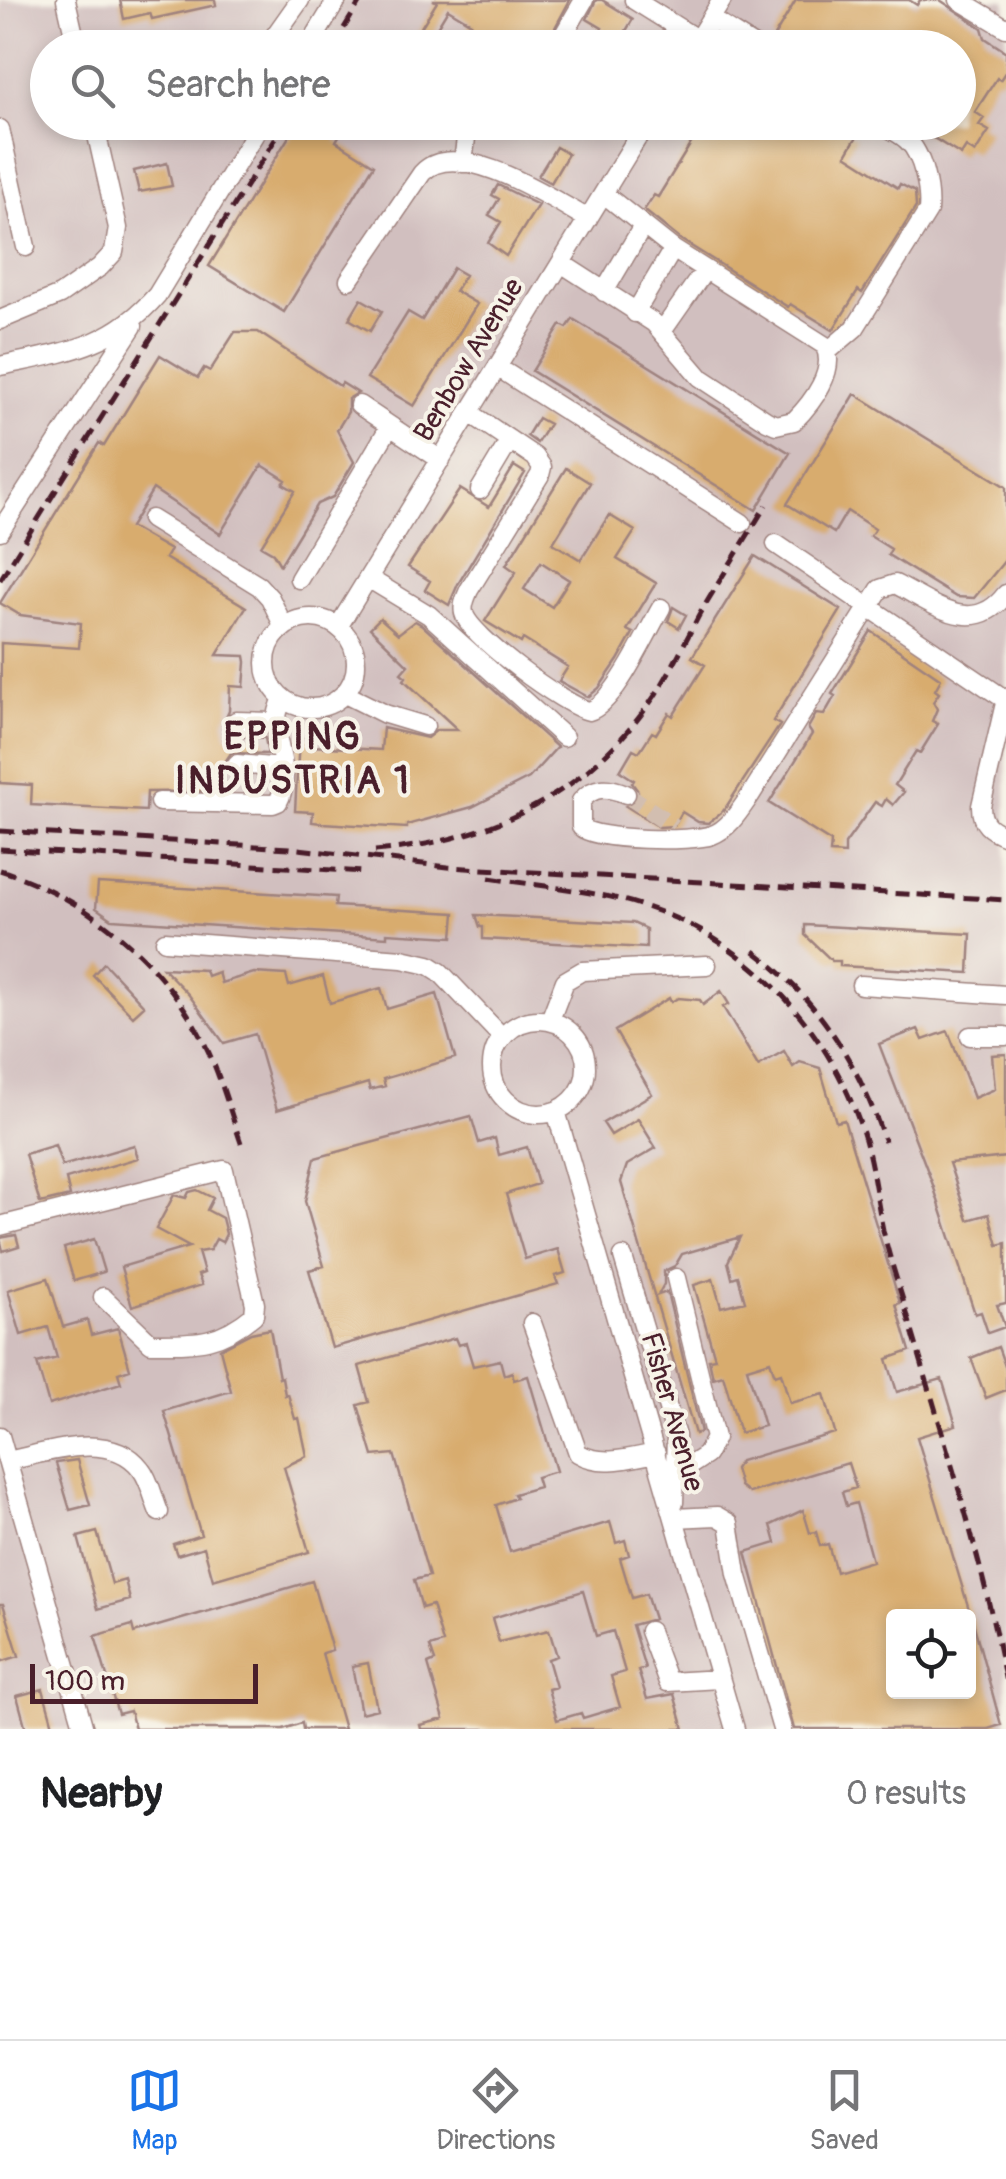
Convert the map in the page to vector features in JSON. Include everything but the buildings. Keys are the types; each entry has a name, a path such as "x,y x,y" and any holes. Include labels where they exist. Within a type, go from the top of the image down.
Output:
{"lane":[{"path":"66,0 73,30"},
{"path":"279,30 300,0"},
{"path":"318,30 336,0"},
{"path":"566,30 584,0"},
{"path":"634,0 676,30"},
{"path":"704,30 722,0"},
{"path":"960,0 1006,28"},
{"path":"711,19 729,30"},
{"path":"0,129 26,247"},
{"path":"0,320 60,296 114,252 118,228 98,140"},
{"path":"0,531 157,295 251,140"},
{"path":"464,163 466,140"},
{"name":"Benbow Avenue","path":"338,627 637,140"},
{"path":"828,351 856,328 928,211 915,150 907,140"},
{"path":"349,280 428,167 437,163 464,163 504,174 588,219"},
{"path":"604,194 673,249 798,326 828,351"},
{"path":"604,292 643,226"},
{"path":"636,313 673,249"},
{"path":"561,263 662,330 700,377 776,425 794,421 801,414 828,368 828,351"},
{"path":"662,330 705,270"},
{"path":"0,366 91,346 141,314"},
{"path":"497,368 742,523"},
{"path":"359,405 440,460"},
{"path":"470,412 536,457 542,467 469,590 464,605 467,620 532,680 566,702 589,711 603,704 613,690 661,608"},
{"path":"299,579 390,426"},
{"path":"480,490 510,440"},
{"path":"151,519 258,586 270,598 284,627"},
{"path":"776,544 1006,700 981,806 985,823 1006,836"},
{"path":"368,578 430,615 564,738"},
{"path":"626,794 611,788 588,793 582,801 582,828 605,836 681,832 710,836 741,809 880,589 895,584 954,614 977,617 999,604 1006,594"},
{"path":"306,618 324,620 350,640 356,672 345,694 323,707 306,709 283,699 268,680 265,663 268,647 284,627 306,618"},
{"path":"345,694 385,714 425,726"},
{"path":"159,802 274,804 282,796 283,768 274,722 283,699"},
{"path":"236,721 274,722"},
{"path":"237,764 283,768"},
{"path":"165,941 402,959 428,965 440,972 502,1038"},
{"path":"550,1020 566,982 582,971 707,966"},
{"path":"861,985 1006,995"},
{"path":"550,1020 566,1027 586,1054 587,1072 581,1090 556,1111 527,1113 514,1107 500,1095 493,1080 491,1061 502,1038 521,1022 550,1020"},
{"path":"970,1036 1006,1036"},
{"name":"Fisher Avenue","path":"556,1111 674,1515 720,1679 729,1727"},
{"path":"0,1226 224,1170 255,1304 254,1315 236,1330 206,1343 151,1343 102,1296"},
{"path":"624,1256 676,1436 674,1515 717,1516 728,1523 737,1574 782,1729"},
{"path":"676,1278 716,1438 706,1455 677,1474"},
{"path":"532,1324 578,1453 604,1461 656,1453"},
{"path":"0,1436 84,1729"},
{"path":"7,1461 94,1446 120,1451 144,1472 158,1512"},
{"path":"649,1631 668,1682 720,1679"}],"shaded area":[{"path":"0,0 1006,0 1006,1729 0,1729"}],"tunnel":[{"path":"626,794 674,827"}],"railway":[{"path":"343,30 361,0"},
{"path":"0,580 275,140"},
{"path":"375,851 418,846 497,824 567,786 598,761 654,697 766,505"},
{"path":"0,831 290,848 448,867 1006,900"},
{"path":"0,849 364,872"},
{"path":"0,870 68,900 128,943 154,969 197,1029 217,1072 241,1143"},
{"path":"489,878 619,899 695,928 759,972 811,1030 832,1063 863,1133 885,1240 973,1542 1006,1683"},
{"path":"754,951 799,991 834,1036 863,1087 885,1142"}],"district":[{"name":"EPPING INDUSTRIA 1","path":"293,759"}]}
